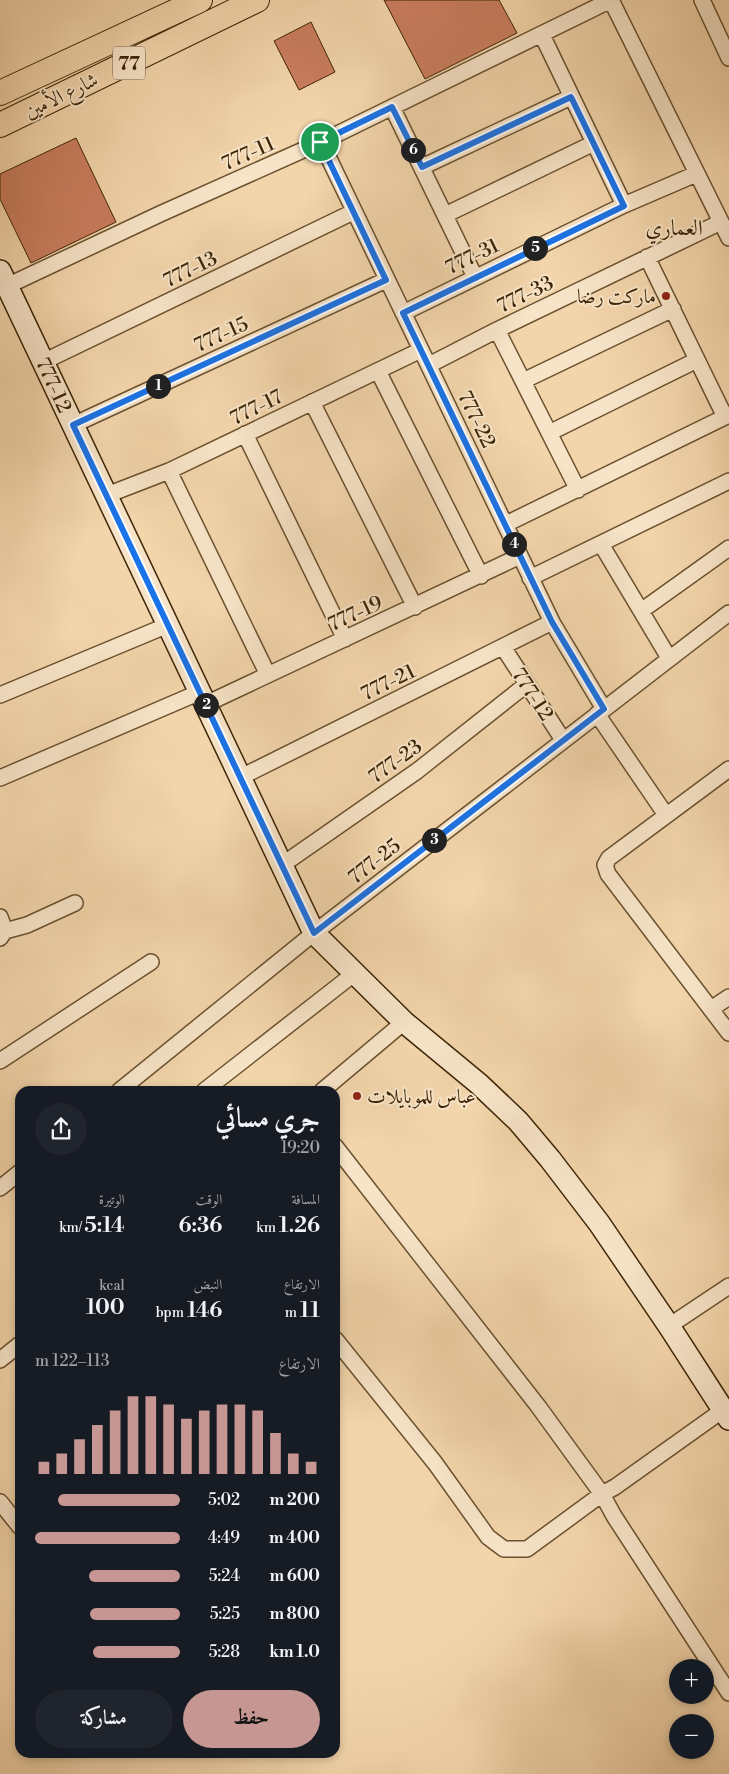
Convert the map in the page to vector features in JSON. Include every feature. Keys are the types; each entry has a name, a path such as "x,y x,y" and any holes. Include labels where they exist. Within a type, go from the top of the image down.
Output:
{"main road":[{"name":"شارع الأمين","path":"0,125 258,0"},
{"name":"شارع الأمين","path":"0,93 70,62 187,3"},
{"path":"70,62 82,85"}],"street":[{"path":"611,0 729,238"},
{"name":"777-11","path":"4,279 160,214 320,142 611,0"},
{"path":"702,0 729,58"},
{"path":"542,35 624,206"},
{"path":"422,167 571,97"},
{"path":"392,107 475,277"},
{"name":"777-22","path":"320,142 552,622 601,712 666,815"},
{"path":"445,215 594,143"},
{"name":"777-31","path":"403,313 624,206 696,174"},
{"name":"777-13","path":"43,362 353,212"},
{"name":"777-33","path":"429,365 497,330 721,222"},
{"path":"506,524 727,416 697,360 648,257"},
{"name":"777-12","path":"4,279 314,933"},
{"name":"777-15","path":"73,425 386,280"},
{"path":"523,380 673,309"},
{"path":"497,330 578,490"},
{"name":"777-17","path":"107,496 169,470 421,350"},
{"path":"549,433 697,360"},
{"path":"378,371 481,576"},
{"path":"312,402 415,607"},
{"path":"245,434 345,639"},
{"path":"169,470 268,675"},
{"path":"530,578 729,481"},
{"path":"601,544 669,658"},
{"path":"641,611 729,548"},
{"name":"777-19","path":"0,778 203,698 268,675 520,556"},
{"name":"777-25","path":"125,1086 314,933 729,613"},
{"name":"777-21","path":"241,778 552,622"},
{"path":"0,695 168,625"},
{"name":"777-12","path":"503,647 563,740"},
{"name":"777-23","path":"282,865 417,771 527,684"},
{"path":"729,769 609,858 605,865 608,874 729,1033"},
{"path":"2,929 27,925 75,903"},
{"path":"314,933 404,1022 479,1084 518,1121 599,1223 669,1326 726,1415 602,1494 527,1549 504,1548 488,1538 435,1463 340,1345"},
{"path":"0,1061 151,962"},
{"path":"210,1086 355,973"},
{"path":"711,1009 729,996"},
{"path":"328,1086 404,1022"},
{"path":"340,1152 538,1406 602,1494 614,1516 729,1694"},
{"path":"0,1188 15,1176"},
{"path":"669,1326 729,1286"},
{"path":"0,1360 15,1348"},
{"path":"0,1502 15,1521"}],"building":[{"path":"384,0 499,0 517,33 425,79"},
{"path":"311,22 335,72 299,90 274,41"},
{"path":"76,138 116,222 31,263 0,199 0,174"}],"place":[{"name":"ماركت رضا","path":"666,296"},
{"name":"عباس للموبايلات","path":"357,1096"}],"district":[{"name":"العماري","path":"674,227"}],"route":[{"path":"571,97 624,206 403,313 552,622 604,709 314,933 73,425 386,280 320,142 392,107 422,167 571,97"}]}
